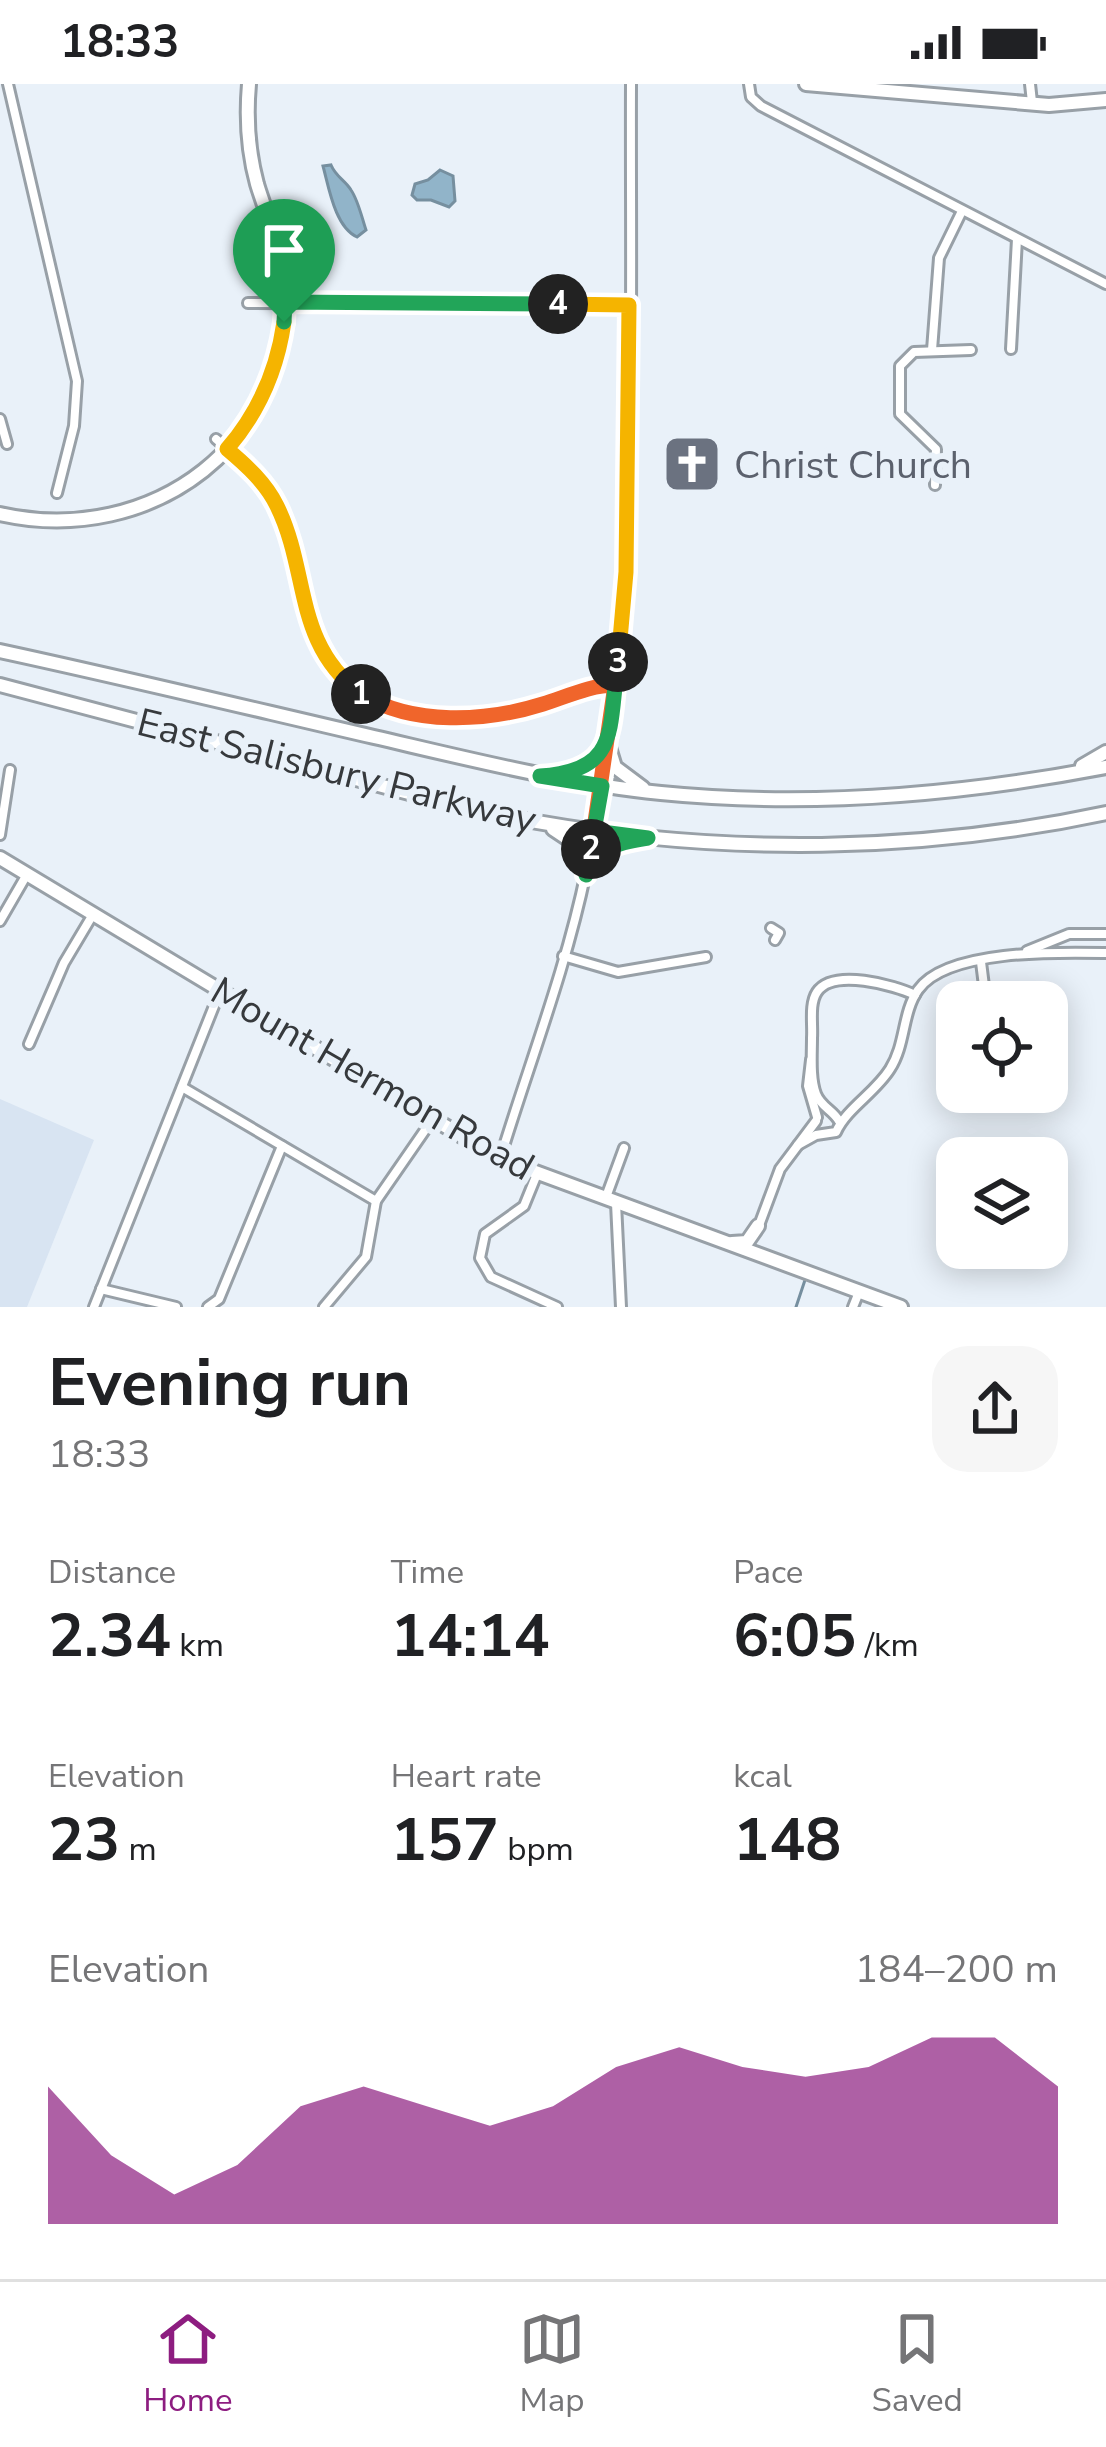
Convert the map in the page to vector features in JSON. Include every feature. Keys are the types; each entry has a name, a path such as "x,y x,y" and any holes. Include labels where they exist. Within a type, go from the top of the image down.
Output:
{"main road":[{"path":"0,514 63,522 123,514 186,485 251,416 270,379 285,302 279,247 251,157 249,84"},
{"path":"806,84 893,88 1032,104 1106,100"},
{"name":"East Salisbury Parkway","path":"0,651 540,776 651,792 750,798 863,797 973,789 1106,766"},
{"name":"East Salisbury Parkway","path":"0,685 456,805 648,838 833,844 1006,831 1106,809"},
{"path":"540,776 582,770 595,761 607,740"},
{"path":"607,740 611,760 621,774 651,792"},
{"path":"1059,776 1106,752"},
{"path":"1006,831 1020,822 1106,809"},
{"path":"535,821 574,843 586,875"},
{"path":"1060,822 1106,827"},
{"path":"586,875 609,845 648,838"},
{"name":"Mount Hermon Road","path":"0,859 500,1159 901,1307"},
{"path":"727,1244 746,1242 757,1230"},
{"path":"757,1230 759,1249 774,1260"}],"street":[{"path":"8,84 77,381 74,426 57,494"},
{"path":"500,1159 586,875 615,685 626,572 631,84"},
{"path":"749,84 751,97 761,106 1106,284"},
{"path":"1030,84 1032,104"},
{"path":"932,350 939,258 962,211"},
{"path":"1011,350 1017,239"},
{"path":"248,303 629,305"},
{"path":"935,485 936,449 902,418 898,403 902,361 914,352 971,350"},
{"path":"0,418 7,444"},
{"path":"221,444 264,485 279,510 308,619 323,653 344,680 368,698 411,714 475,717 516,712 596,686 615,685"},
{"path":"0,835 10,770"},
{"path":"0,921 26,876"},
{"path":"28,1044 64,963 92,916"},
{"path":"1018,956 1069,934 1106,934"},
{"path":"749,1252 777,1174 817,1119 862,1102 893,1064 914,995 939,971 1050,951 1106,953"},
{"path":"563,956 618,972 706,957"},
{"path":"981,962 983,981"},
{"path":"797,1145 836,1132 835,1116 815,1093 812,1058 813,1006 825,985 888,983 914,995"},
{"path":"94,1307 220,991"},
{"path":"812,1058 808,1089 823,1134"},
{"path":"182,1087 376,1202"},
{"path":"324,1307 366,1258 376,1202 432,1120"},
{"path":"208,1307 219,1299 282,1146"},
{"path":"621,1307 611,1201 623,1148"},
{"path":"537,1174 518,1212 485,1234 480,1258 491,1276 557,1307"},
{"path":"101,1289 176,1307"},
{"path":"854,1307 859,1292"}],"shaded area":[{"path":"0,1099 94,1140 27,1307 0,1307"}],"water":[{"path":"331,165 358,204 366,230 357,237 343,225 334,206 323,166"},
{"path":"440,170 453,176 455,201 449,207 412,195 415,184"}],"waterway":[{"path":"796,1307 805,1280"}],"place":[{"name":"Christ Church","path":"692,464"}],"route":[{"path":"284,322 265,392 227,449 268,491 283,518 311,628 327,660 368,698 399,712 424,716 506,714 596,686 615,685 602,786 586,875 609,845 648,838 594,831 602,786 540,776 582,770 595,761 607,740 615,685 618,662 626,572 629,305 285,302 284,322"}]}
